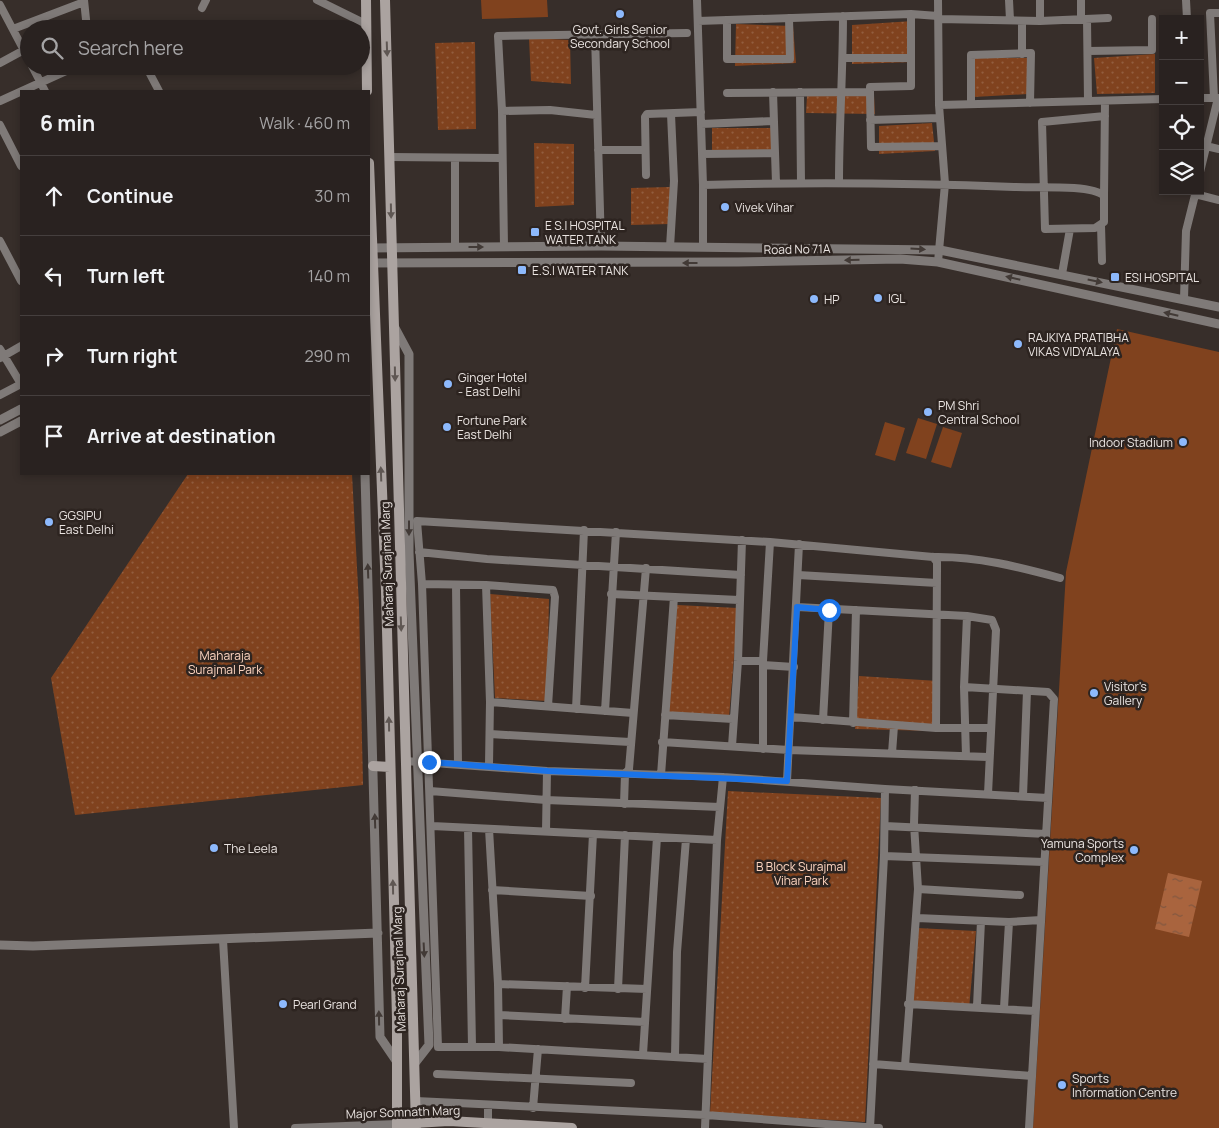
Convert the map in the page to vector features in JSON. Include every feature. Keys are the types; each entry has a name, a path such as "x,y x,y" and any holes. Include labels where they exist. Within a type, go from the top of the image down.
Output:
{"main road":[{"path":"366,0 366,20"},
{"name":"Maharaj Surajmal Marg","path":"385,0 394,326 409,552 405,761 416,1126"},
{"path":"367,75 367,90"},
{"name":"Maharaj Surajmal Marg","path":"370,206 375,298 390,767 397,1126"},
{"path":"373,766 390,767"},
{"name":"Major Somnath Marg","path":"397,1126 416,1126 449,1121 572,1128"}],"street":[{"path":"202,8 206,0"},
{"path":"317,0 358,20"},
{"path":"697,0 703,185 703,247"},
{"path":"938,0 939,105 944,184 938,262"},
{"path":"1009,0 1010,20"},
{"path":"1040,0 1040,21"},
{"path":"1081,0 1088,51 1088,101"},
{"path":"1186,0 1187,15"},
{"path":"36,20 84,1 86,20"},
{"path":"0,5 20,42"},
{"path":"1204,155 1216,124 1215,46 1210,13 1219,13"},
{"path":"698,21 910,14 938,18 1022,21 1108,18"},
{"path":"910,14 912,86 870,87 870,147 942,146"},
{"path":"839,182 843,16"},
{"path":"728,20 727,59 790,59 788,18"},
{"path":"1088,51 1152,50 1152,19"},
{"path":"1022,21 1022,54"},
{"path":"13,29 20,26"},
{"path":"504,247 501,158 502,111 498,36 686,33"},
{"path":"595,35 601,246"},
{"path":"0,63 20,52"},
{"path":"971,104 971,55 1022,54 1031,54 1030,103"},
{"path":"843,58 910,58"},
{"path":"36,75 44,90"},
{"path":"23,90 56,75"},
{"path":"151,75 158,90"},
{"path":"0,101 20,92"},
{"path":"773,92 776,183"},
{"path":"800,92 801,182"},
{"path":"726,93 870,92"},
{"path":"1204,98 1217,98"},
{"path":"939,105 1159,99"},
{"path":"1105,101 1105,116 1104,196 1106,214 1104,222 1095,228 1045,229 1042,122 1105,116"},
{"path":"502,111 550,110 596,114"},
{"path":"646,175 645,117 647,114 659,112 671,114 700,112"},
{"path":"670,247 674,181 671,114"},
{"path":"870,120 940,118"},
{"path":"700,124 773,122"},
{"path":"0,125 3,138 20,164"},
{"path":"1206,146 1219,149"},
{"path":"598,150 646,150"},
{"path":"702,154 774,153"},
{"path":"390,157 501,158"},
{"path":"455,158 455,247"},
{"path":"703,185 801,182 944,184 1083,189 1100,192 1104,196"},
{"path":"1184,299 1186,231 1195,195"},
{"path":"1202,195 1219,200"},
{"path":"1101,225 1102,261"},
{"path":"1062,274 1070,228"},
{"path":"0,241 20,278"},
{"name":"Road No 71A","path":"371,248 601,246 940,250 1219,307"},
{"name":"Road No 71A","path":"372,263 738,262 900,258 938,262 1219,324"},
{"path":"370,306 375,298"},
{"path":"394,326 409,354 409,552 416,762 429,1045 414,1064"},
{"path":"20,346 1,354 20,382"},
{"path":"0,395 20,385"},
{"path":"0,420 20,410"},
{"path":"0,432 20,422"},
{"name":"Maharaj Surajmal Marg","path":"365,475 380,1037 397,1062"},
{"path":"708,1059 499,1047 438,1047 432,826 422,584 409,552 417,521 742,540 933,557 961,557 1026,569 1060,578"},
{"path":"576,709 584,530"},
{"path":"605,711 610,594 616,532"},
{"path":"732,746 738,661 742,540"},
{"path":"763,749 763,663 770,542"},
{"path":"787,781 800,544"},
{"path":"409,552 487,559 582,563 741,574"},
{"path":"933,557 937,562 938,615 936,728"},
{"path":"624,804 625,774 629,769 646,568"},
{"path":"798,575 937,583"},
{"path":"422,584 486,585 553,590 548,706"},
{"path":"456,585 458,764"},
{"path":"486,585 490,702 489,765"},
{"path":"610,594 739,600"},
{"path":"661,775 674,597"},
{"path":"797,607 967,616 990,619 995,626 988,757 988,794"},
{"path":"823,720 829,610"},
{"path":"853,723 856,610"},
{"path":"966,756 964,686 967,616"},
{"path":"738,661 794,667"},
{"path":"964,686 1048,692 1054,699 1029,1128"},
{"path":"1023,796 1027,691"},
{"path":"490,702 633,713"},
{"path":"665,715 733,719"},
{"path":"791,717 894,726 990,728"},
{"path":"892,753 894,726"},
{"path":"490,734 630,742"},
{"path":"662,742 763,749 988,757"},
{"path":"405,761 489,765 548,771 723,777 885,789 1048,798"},
{"path":"546,831 548,771"},
{"path":"705,1128 717,840 723,777"},
{"path":"870,1128 884,856 885,789"},
{"path":"904,1066 918,889 914,827 915,790"},
{"path":"430,792 546,800 720,807"},
{"path":"432,826 717,840"},
{"path":"885,826 1046,834"},
{"path":"468,828 472,1046"},
{"path":"489,829 498,984 499,1047"},
{"path":"585,988 593,834"},
{"path":"618,988 625,835"},
{"path":"643,1054 656,837"},
{"path":"675,1056 678,952 686,839"},
{"path":"884,856 1044,862"},
{"path":"918,889 1020,895"},
{"path":"492,890 591,896"},
{"path":"916,918 1009,922 1041,920"},
{"path":"977,1006 981,920"},
{"path":"1004,1008 1009,922"},
{"path":"0,945 32,946 223,940 378,933"},
{"path":"223,940 234,1128"},
{"path":"498,984 647,989"},
{"path":"565,1018 567,986"},
{"path":"908,1004 977,1006 1035,1011"},
{"path":"499,1015 646,1022"},
{"path":"533,1108 538,1049"},
{"path":"873,1064 1032,1076"},
{"path":"437,1074 632,1083"},
{"path":"416,1100 533,1108 706,1115 879,1128"},
{"path":"488,1105 488,1123"},
{"name":"Major Somnath Marg","path":"295,1128 397,1126"}],"green space":[{"path":"481,0 547,0 548,17 482,19"},
{"path":"913,21 914,62 852,64 852,25"},
{"path":"736,24 793,26 796,63 735,66"},
{"path":"529,38 570,40 571,84 531,81"},
{"path":"475,42 476,129 438,130 435,43"},
{"path":"1155,54 1155,93 1097,94 1094,58"},
{"path":"974,58 1028,58 1028,94 974,97"},
{"path":"807,96 874,96 875,114 806,113"},
{"path":"932,123 935,151 879,154 879,126"},
{"path":"712,128 771,128 771,155 712,156"},
{"path":"534,143 574,144 574,205 535,207"},
{"path":"670,187 670,224 631,225 631,188"},
{"name":"Yamuna Sports Complex","path":"1117,329 1219,352 1219,1128 1033,1128 1066,572"},
{"path":"918,418 937,424 926,459 906,453"},
{"path":"885,422 905,428 895,461 875,455"},
{"path":"943,427 962,433 951,468 931,462"},
{"name":"Maharaja Surajmal Park","path":"187,475 352,475 359,605 363,785 75,815 51,678"},
{"path":"490,594 549,599 547,701 495,698"},
{"path":"677,605 738,608 729,718 669,712"},
{"path":"859,676 938,681 934,731 855,729"},
{"name":"B Block Surajmal Vihar Park","path":"728,791 881,798 865,1122 710,1113"},
{"path":"917,928 976,931 969,1009 912,1007"}],"water":[{"path":"1168,873 1202,881 1189,937 1155,929"}],"place":[{"name":"Govt. Girls Senior Secondary School","path":"620,14"},
{"name":"Vivek Vihar","path":"725,207"},
{"name":"E S.I HOSPITAL WATER TANK","path":"535,232"},
{"name":"E.S.I WATER TANK","path":"522,270"},
{"name":"ESI HOSPITAL","path":"1115,277"},
{"name":"IGL","path":"878,298"},
{"name":"HP","path":"814,299"},
{"name":"RAJKIYA PRATIBHA VIKAS VIDYALAYA","path":"1018,344"},
{"name":"Ginger Hotel - East Delhi","path":"448,384"},
{"name":"PM Shri Central School","path":"928,412"},
{"name":"Fortune Park East Delhi","path":"447,427"},
{"name":"Indoor Stadium","path":"1183,442"},
{"name":"GGSIPU East Delhi","path":"49,522"},
{"name":"Visitor's Gallery","path":"1094,693"},
{"name":"The Leela","path":"214,848"},
{"name":"Yamuna Sports Complex","path":"1134,850"},
{"name":"Pearl Grand","path":"283,1004"},
{"name":"Sports Information Centre","path":"1062,1085"}],"route":[{"path":"429,762 489,765 548,771 787,781 797,607 829,610"}]}
